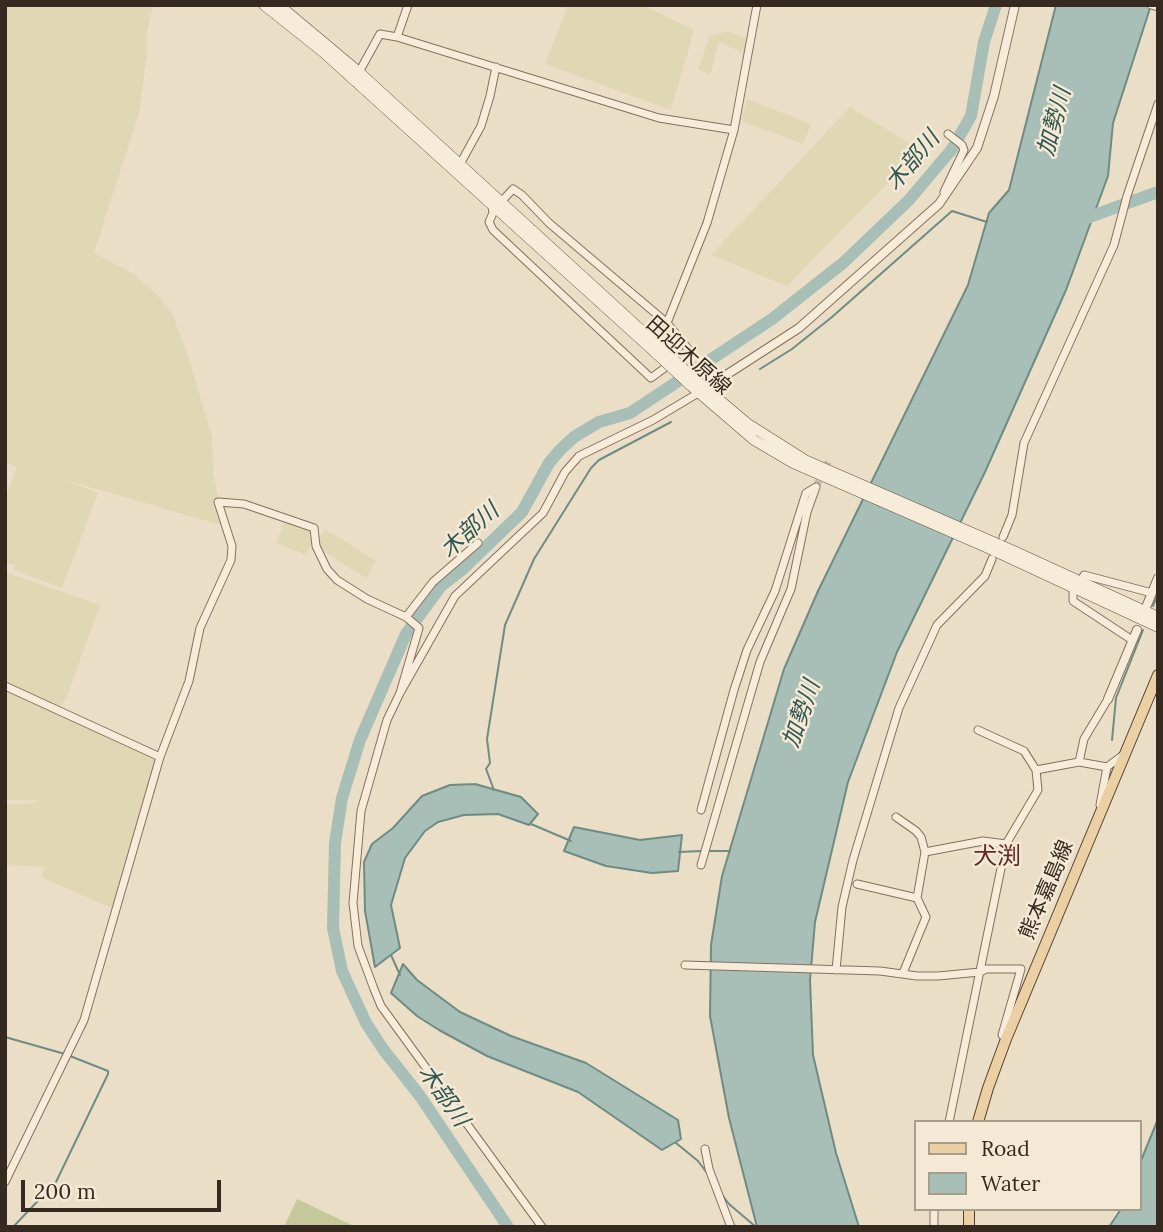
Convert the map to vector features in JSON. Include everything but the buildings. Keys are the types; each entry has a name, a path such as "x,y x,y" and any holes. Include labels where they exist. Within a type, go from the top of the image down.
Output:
{"main road":[{"name":"田迎木原線","path":"264,5 357,77"},
{"name":"田迎木原線","path":"279,5 694,383 723,405 784,448 859,489 982,541 1158,627"},
{"name":"田迎木原線","path":"1077,586 1158,617"},
{"name":"熊本嘉島線","path":"979,1120 1006,1039 1158,675"}],"street":[{"path":"397,37 408,5"},
{"path":"667,323 707,223 734,130 757,5"},
{"path":"542,1227 381,1006 358,946 353,904 361,811 383,730 400,693 455,597 543,513 565,472 579,456 653,420 768,350 799,328 939,204 977,148 994,96 1016,5"},
{"path":"1152,5 1158,7"},
{"path":"357,77 380,34 659,118 734,130"},
{"path":"457,168 471,146 486,110 496,67"},
{"path":"1003,537 1012,515 1024,443 1114,245 1127,196 1158,104"},
{"path":"939,204 964,150 962,145 948,134"},
{"path":"513,189 522,195 549,223 667,323 689,350 651,378 493,230 489,222 496,204 513,189"},
{"path":"701,810 747,650 775,591 806,493 816,486 807,512 791,589 760,662 701,864"},
{"path":"5,1182 84,1020 160,757 189,681 200,628 231,560 232,546 218,502 244,504 314,528 316,547 327,569 337,580 367,599 408,619 419,628 400,693"},
{"path":"408,619 433,582 478,543"},
{"path":"836,970 842,907 853,860 899,708 937,625 985,576 992,559"},
{"path":"1132,640 1073,601 1077,586 1084,575 1152,593"},
{"path":"1147,605 1158,578"},
{"path":"1079,762 1084,739 1108,699 1137,630"},
{"path":"5,686 160,757"},
{"path":"948,1120 1006,845 1038,790 1036,770 1024,751 978,730"},
{"path":"1098,817 1107,767 1126,753"},
{"path":"1036,770 1079,762 1107,767"},
{"path":"896,817 921,837 925,852 917,898 926,917 903,973"},
{"path":"925,852 983,841 1006,845"},
{"path":"857,884 917,898"},
{"path":"684,965 903,973 917,976 980,972 986,969 1021,969 1002,1035 1006,1039"},
{"path":"705,1150 709,1169 731,1227"}],"shaded area":[{"path":"5,5 153,5 147,32 147,54 139,113 94,253 134,274 158,296 172,314 188,355 212,437 214,477 224,526 62,479 98,493 62,588 14,570 15,565 5,562 5,497 17,467 5,463"},
{"path":"568,5 643,5 694,30 671,110 545,64"},
{"path":"727,31 745,38 745,54 719,42 710,75 698,69 710,36"},
{"path":"747,99 811,124 803,144 741,121"},
{"path":"850,107 920,150 787,286 711,255"},
{"path":"285,520 310,531 309,534 314,537 306,555 276,543"},
{"path":"325,529 376,561 366,578 319,548 317,541"},
{"path":"5,572 100,605 66,699 59,707 160,757 116,910 41,877 45,867 5,865 5,805 34,803 39,800 5,800"}],"green space":[{"path":"297,1199 356,1227 284,1227"}],"water":[{"path":"1056,5 1151,5 1113,123 1108,176 1066,290 985,472 897,652 848,782 815,922 810,980 813,1055 836,1153 859,1227 757,1227 729,1118 710,1016 711,945 722,876 784,669 818,591 968,285 989,213 1009,190"},
{"path":"475,784 521,797 538,814 529,825 498,814 464,815 438,822 425,831 405,858 391,905 400,948 375,967 365,911 364,862 372,844 393,828 422,796 450,785"},
{"path":"574,827 640,840 682,835 678,871 652,873 606,866 564,851"},
{"path":"403,964 417,980 460,1012 511,1036 586,1063 678,1120 681,1139 662,1150 578,1092 487,1056 439,1030 417,1016 391,993"},
{"path":"1158,1119 1158,1227 1109,1227 1120,1211 1142,1211 1142,1158"}],"waterway":[{"name":"木部川","path":"508,1227 420,1096 366,1023 342,971 333,928 335,843 342,798 360,740 406,634 441,586 463,569 522,512 549,463 560,450 574,437 599,422 630,413 772,319 843,263 909,200 952,149 971,116 984,42 996,5"},
{"name":"加勢川","path":"1081,220 1158,192"},
{"path":"760,369 792,349 832,317 952,211 987,222"},
{"path":"494,790 486,769 490,763 487,739 505,625 534,559 591,468 599,460 671,422"},
{"path":"1153,606 1158,594"},
{"path":"1112,740 1116,698 1143,630"},
{"path":"531,824 571,841"},
{"path":"679,852 702,851"},
{"path":"707,851 730,851"},
{"path":"391,955 400,975"},
{"path":"5,1037 65,1054"},
{"path":"13,1227 56,1182 108,1074 108,1071 70,1056"},
{"path":"676,1143 698,1161 707,1173"},
{"path":"722,1195 756,1227"}],"tunnel":[{"path":"816,487 828,462"}],"district":[{"name":"犬渕","path":"997,857"}]}
